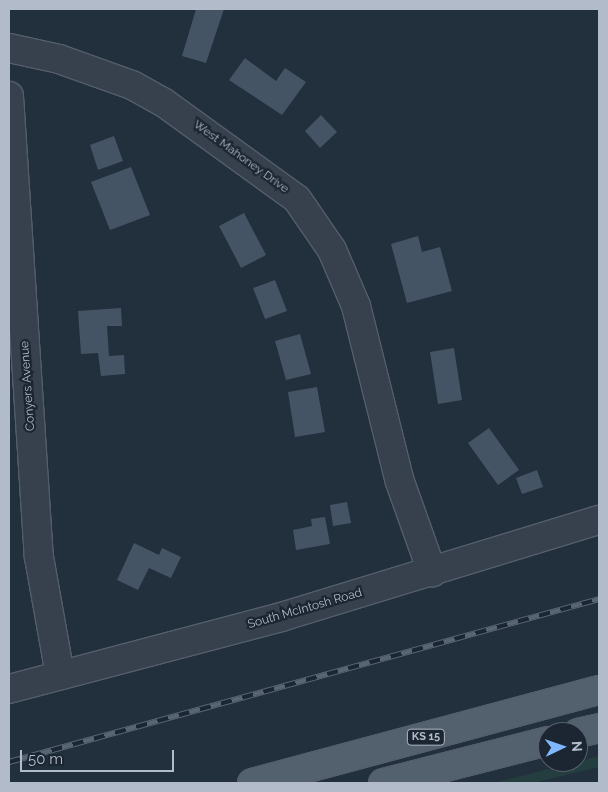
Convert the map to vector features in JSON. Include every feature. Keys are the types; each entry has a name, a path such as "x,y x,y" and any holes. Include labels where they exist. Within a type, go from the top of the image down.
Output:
{"main road":[{"name":"KS 15","path":"252,783 599,690"},
{"path":"383,783 538,744"}],"street":[{"name":"West Mahoney Drive","path":"9,48 59,59 132,85 164,102 296,199 332,250 356,306 400,482 432,572"},
{"name":"Conyers Avenue","path":"9,96 39,557 60,675"},
{"name":"South McIntosh Road","path":"9,689 432,572 599,520"}],"green space":[{"path":"599,756 599,767 588,770 588,759"},
{"path":"538,772 578,772 533,783 493,783"}],"building":[{"path":"196,9 224,9 206,63 182,56"},
{"path":"245,58 276,81 285,68 306,82 282,115 229,80"},
{"path":"321,115 337,132 320,148 305,131"},
{"path":"114,136 123,161 98,170 90,145"},
{"path":"131,167 150,215 110,230 91,182"},
{"path":"244,213 266,255 241,268 219,226"},
{"path":"418,236 422,252 440,247 452,291 407,303 391,244"},
{"path":"275,280 287,311 265,319 253,288"},
{"path":"121,308 122,326 107,326 109,356 124,355 125,374 101,376 98,353 81,354 78,311"},
{"path":"300,334 311,374 286,380 275,341"},
{"path":"454,348 462,400 438,404 430,352"},
{"path":"317,387 325,432 295,437 288,392"},
{"path":"489,428 519,470 498,485 468,443"},
{"path":"537,470 543,487 522,494 516,478"},
{"path":"347,502 351,523 333,526 330,505"},
{"path":"325,517 330,544 296,550 293,530 312,526 311,519"},
{"path":"134,543 159,555 162,548 181,557 171,578 149,568 138,590 117,580"}],"railway":[{"path":"9,762 599,599"}]}
